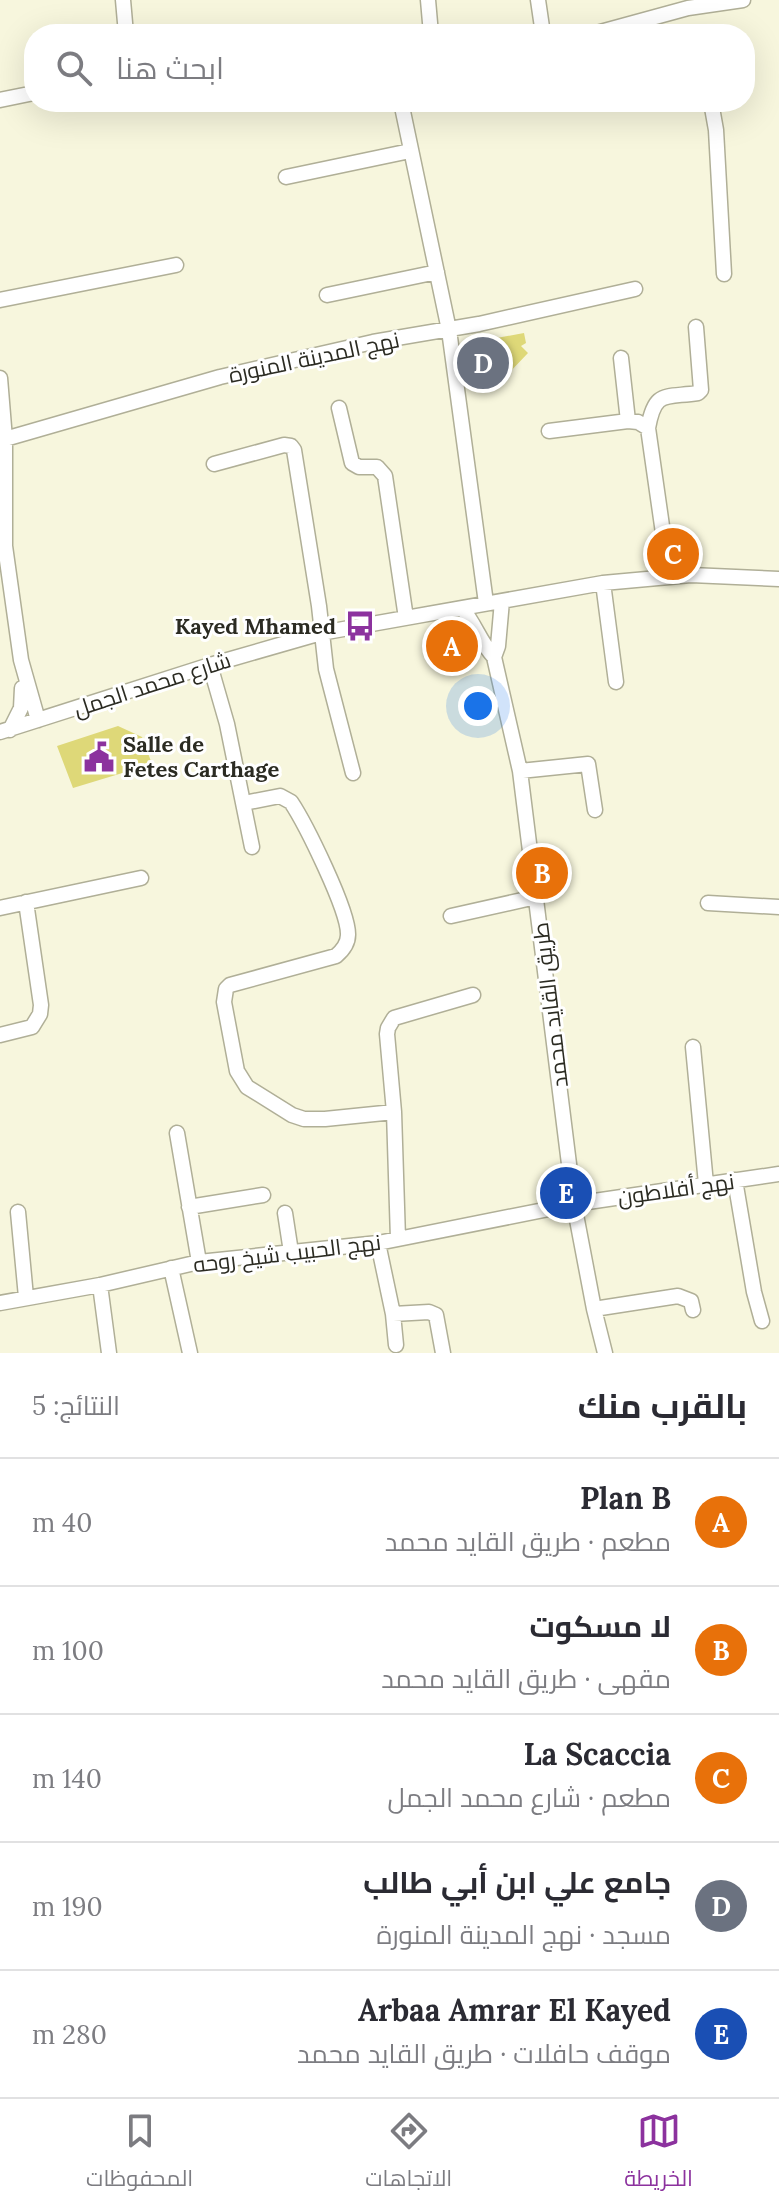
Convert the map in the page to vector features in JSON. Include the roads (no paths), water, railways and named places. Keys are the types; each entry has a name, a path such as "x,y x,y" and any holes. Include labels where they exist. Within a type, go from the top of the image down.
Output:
{"street":[{"path":"123,0 125,24"},
{"path":"428,0 430,24"},
{"path":"538,0 542,24"},
{"path":"635,24 688,4 743,0"},
{"path":"0,100 24,95"},
{"path":"403,112 449,330 486,603"},
{"path":"713,112 724,274"},
{"path":"286,177 410,151"},
{"path":"0,300 176,265"},
{"path":"327,295 437,272"},
{"name":"نهج المدينة المنورة","path":"2,442 220,377 635,289"},
{"path":"669,575 648,428 653,405 660,398 701,390 696,327"},
{"path":"621,358 628,421"},
{"path":"0,378 5,546 25,686 34,722"},
{"path":"339,408 352,463 359,467 377,467 385,476 406,618"},
{"path":"549,431 628,421 648,428"},
{"path":"214,464 284,445 294,450 326,669 353,773"},
{"name":"شارع محمد الجمل","path":"5,731 321,633 603,583 669,575 779,579"},
{"path":"603,583 616,682"},
{"name":"طريق القايد محمد","path":"494,657 498,646 502,601"},
{"name":"طريق القايد محمد","path":"462,608 479,639 494,657 520,771 574,1204 605,1353"},
{"path":"210,665 227,724 252,847"},
{"path":"25,686 39,699 63,712"},
{"path":"5,731 21,708 25,686"},
{"path":"520,771 588,764 595,810"},
{"path":"244,803 280,796 291,802 332,882 348,930 348,939 336,956 230,985 226,989 224,1002 237,1071 247,1087 258,1095 304,1119 394,1112"},
{"path":"0,908 141,878"},
{"path":"451,916 536,897"},
{"path":"0,1035 32,1027 40,1014 26,902"},
{"path":"708,903 779,907"},
{"path":"398,1239 394,1112 387,1046 390,1022 394,1018 473,995"},
{"path":"693,1047 706,1184"},
{"path":"177,1133 199,1262"},
{"name":"نهج أفلاطون","path":"574,1204 779,1174"},
{"path":"735,1180 754,1292 762,1321"},
{"path":"189,1207 263,1195"},
{"name":"نهج الحبيب شيخ روحه","path":"0,1303 100,1285 199,1262 378,1243 574,1204"},
{"path":"18,1212 26,1297"},
{"path":"285,1213 291,1252"},
{"path":"378,1243 393,1314 396,1345"},
{"path":"171,1268 190,1353"},
{"path":"100,1285 109,1353"},
{"path":"594,1309 678,1296 691,1301 693,1310"},
{"path":"393,1314 429,1312 436,1315 443,1353"}],"place":[{"name":"جامع علي ابن أبي طالب","path":"483,363"},
{"name":"La Scaccia","path":"673,554"},
{"name":"Kayed Mhamed","path":"360,626"},
{"name":"Plan B","path":"452,646"},
{"name":"Salle de Fetes Carthage","path":"99,757"},
{"name":"لا مسكوت","path":"542,873"},
{"name":"Arbaa Amrar El Kayed","path":"566,1193"}]}
